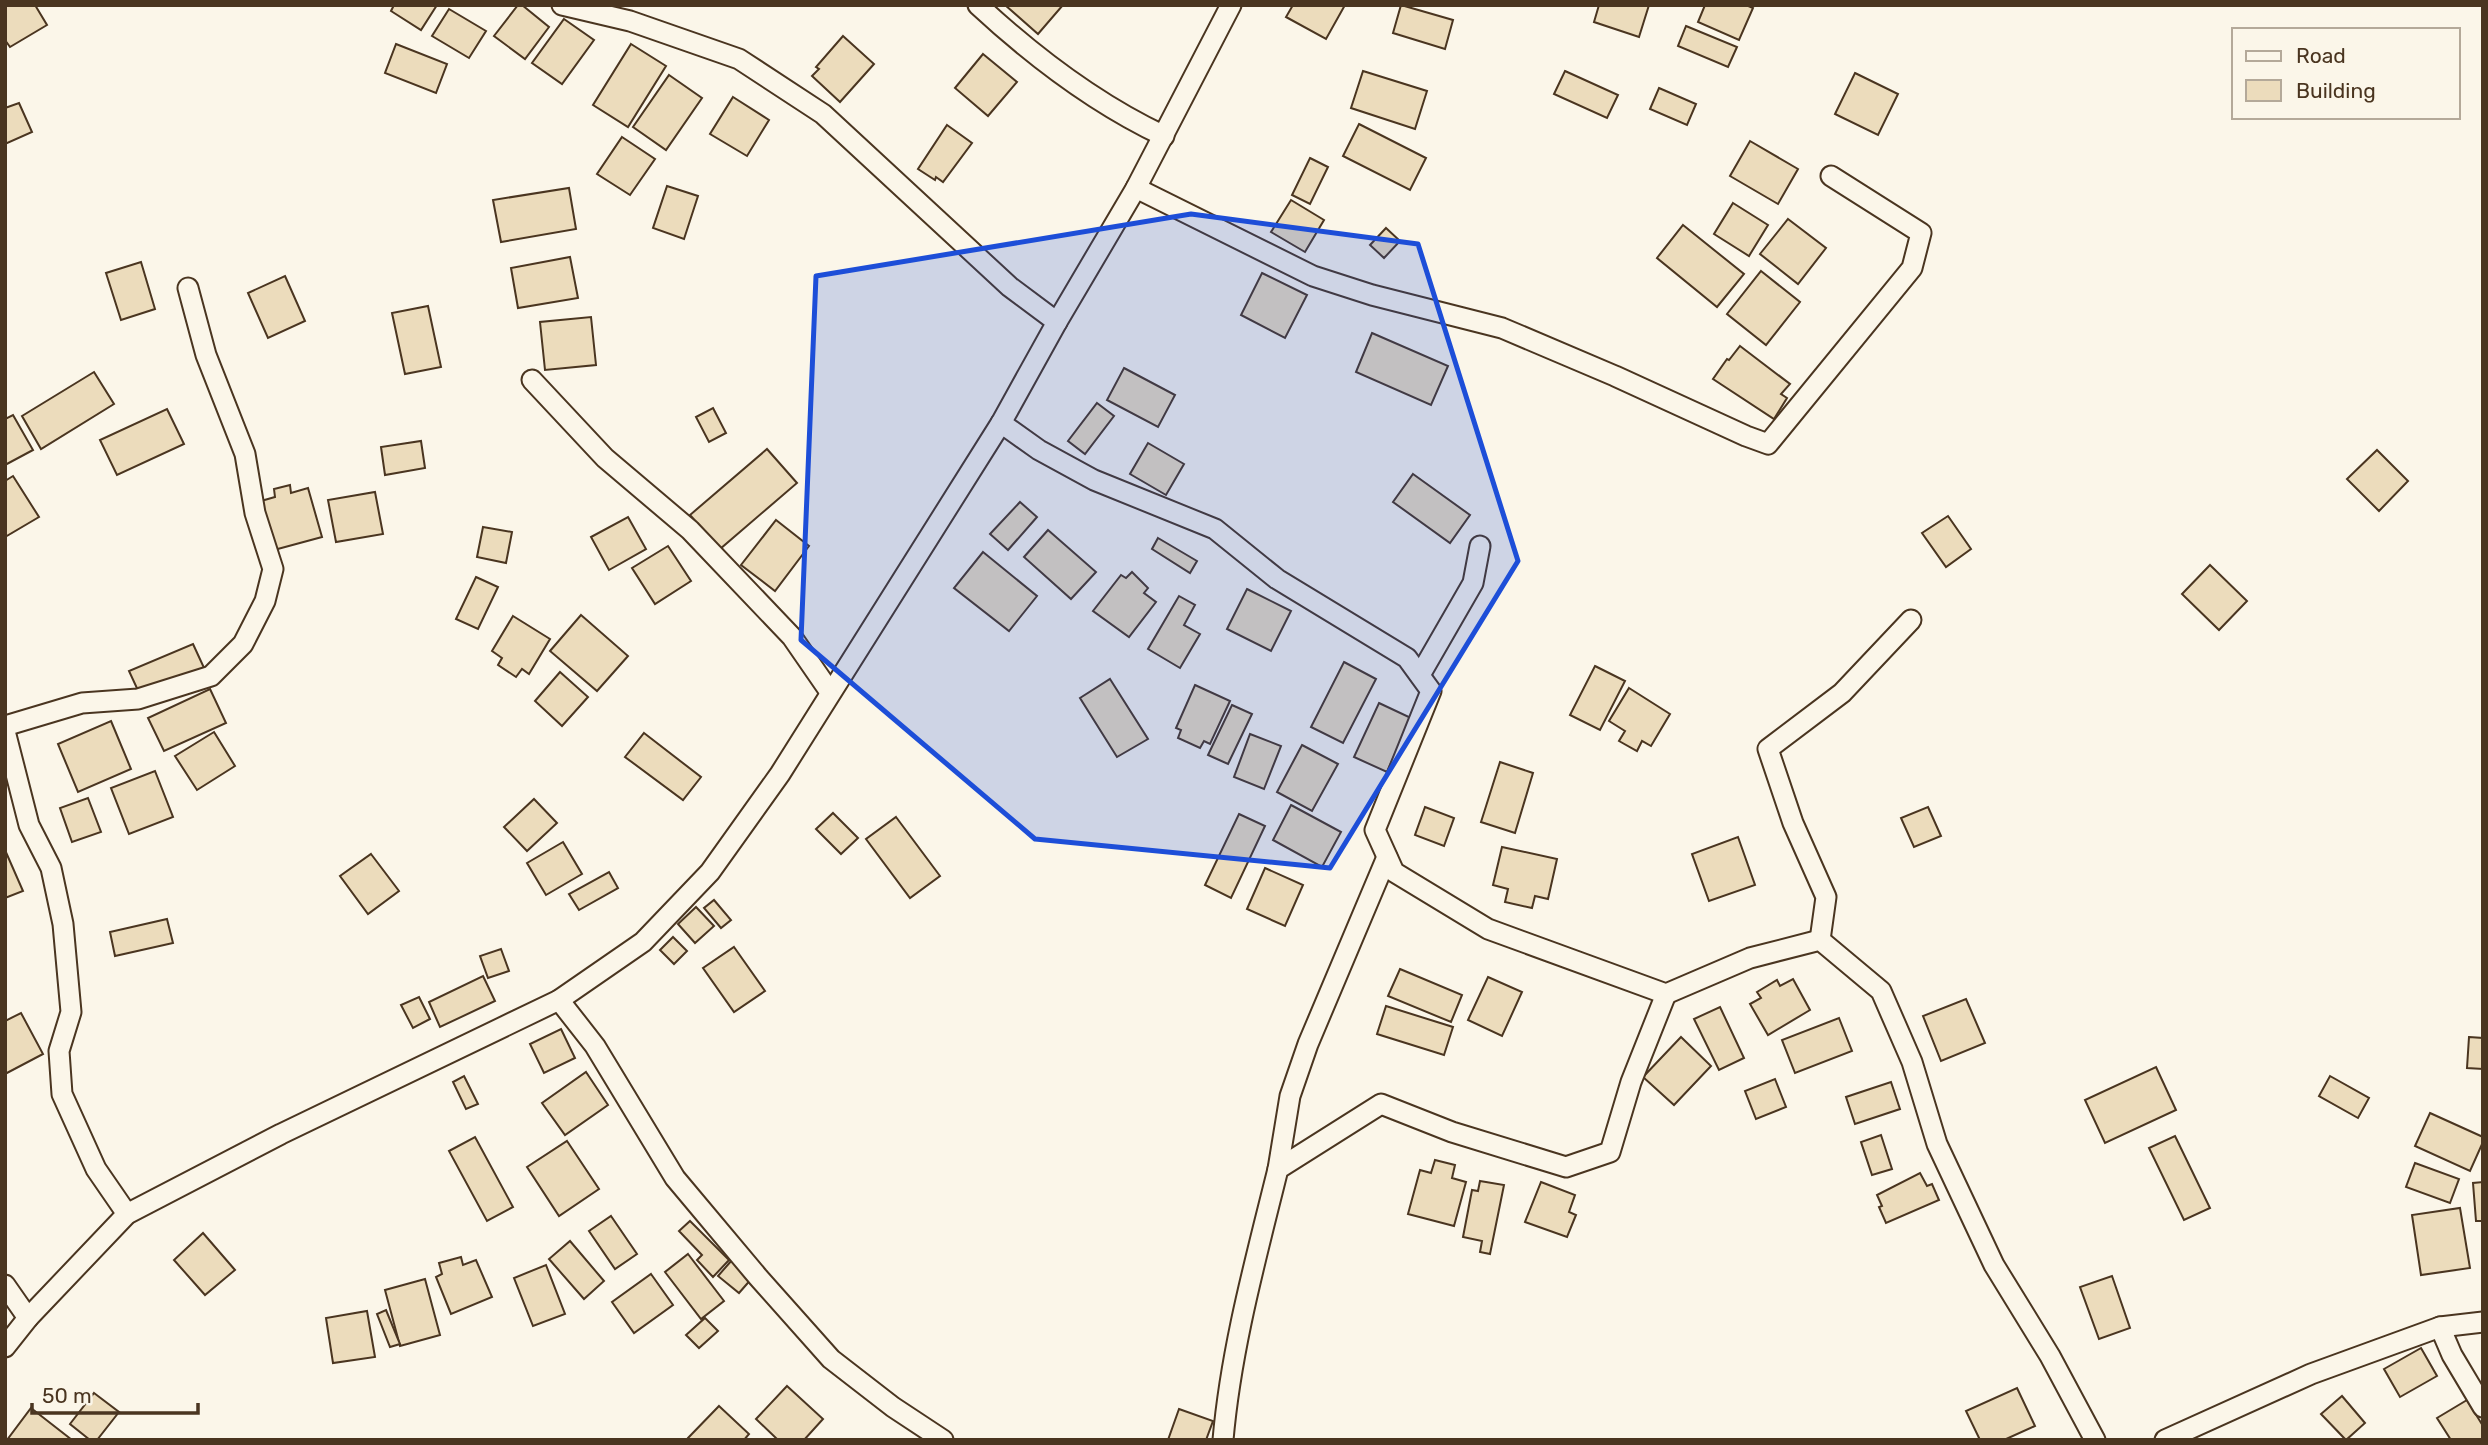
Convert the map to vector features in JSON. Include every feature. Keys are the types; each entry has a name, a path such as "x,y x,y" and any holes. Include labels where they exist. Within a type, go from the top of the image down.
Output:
{"street":[{"path":"562,5 630,21 739,59 822,114 1010,287 1057,322"},
{"path":"978,5 1013,37 1125,117 1164,136"},
{"path":"5,1348 29,1318 127,1214 281,1134 559,1000 643,942 710,872 780,774 1001,423 1136,188 1231,5"},
{"path":"1136,188 1313,276 1372,295 1502,328 1769,444 1912,268 1918,244 1920,233 1831,176"},
{"path":"127,1214 96,1168 62,1094 59,1051 71,1012 62,924 51,868 29,825 5,728 82,703 138,699 211,677 243,644 265,601 273,569 255,513 245,454 206,355 188,288"},
{"path":"532,380 606,458 690,530 792,637 831,692"},
{"path":"1001,423 1039,450 1094,480 1214,529 1277,579 1407,658 1431,691 1375,830 1394,872 1488,929 1666,994 1750,958 1820,940"},
{"path":"1420,675 1473,583 1480,546"},
{"path":"1820,940 1826,897 1793,823 1768,749 1842,692 1911,620"},
{"path":"1223,1440 1227,1388 1278,1169 1290,1096 1308,1044 1387,857"},
{"path":"1820,940 1881,991 1912,1062 1937,1144 1994,1265 2050,1356 2095,1440"},
{"path":"1278,1169 1381,1104 1452,1132 1566,1167 1610,1152 1631,1082 1666,994"},
{"path":"559,1000 596,1045 675,1178 758,1277 831,1359 893,1407 943,1440"},
{"path":"5,1285 29,1318"},
{"path":"2165,1440 2311,1374 2440,1327 2483,1322"},
{"path":"2440,1327 2452,1355 2483,1407"}],"highlighted area":[{"path":"1191,214 1418,244 1518,561 1330,868 1035,839 801,640 816,276"}],"building":[{"path":"5,5 35,5 47,25 10,47 5,40"},
{"path":"394,5 437,5 421,30 391,11"},
{"path":"518,5 522,5 549,27 525,59 494,36"},
{"path":"1005,5 1063,5 1038,34"},
{"path":"1293,5 1345,5 1326,39 1286,17"},
{"path":"1401,5 1453,20 1445,49 1393,33"},
{"path":"1599,5 1649,5 1639,37 1594,22"},
{"path":"1705,5 1746,5 1753,8 1739,40 1698,22"},
{"path":"449,9 486,31 469,58 432,36"},
{"path":"564,19 594,40 562,84 532,63"},
{"path":"1686,26 1737,47 1728,67 1678,46"},
{"path":"843,36 874,64 840,102 812,76 819,69 816,67"},
{"path":"396,44 447,64 436,93 385,73"},
{"path":"631,44 666,66 628,127 593,105"},
{"path":"983,54 1017,82 988,116 955,88"},
{"path":"1363,71 1427,91 1415,129 1351,108"},
{"path":"1565,71 1618,95 1607,118 1554,94"},
{"path":"1855,73 1898,94 1878,135 1835,114"},
{"path":"669,75 702,98 666,150 633,127"},
{"path":"1659,88 1696,104 1687,125 1650,109"},
{"path":"733,97 769,120 747,156 710,134"},
{"path":"19,103 32,132 5,144 5,108"},
{"path":"1359,124 1426,158 1410,190 1343,156"},
{"path":"947,125 972,143 943,182 918,169"},
{"path":"622,137 655,159 630,195 597,174"},
{"path":"1750,141 1798,169 1778,204 1730,176"},
{"path":"1310,158 1328,167 1310,204 1292,195"},
{"path":"667,186 698,196 684,239 653,228"},
{"path":"569,188 576,229 501,242 493,200"},
{"path":"1291,200 1324,220 1305,252 1271,232"},
{"path":"1733,203 1768,225 1749,256 1714,234"},
{"path":"1788,219 1826,248 1798,284 1760,254"},
{"path":"1683,225 1744,274 1717,307 1657,258"},
{"path":"1386,228 1400,241 1384,258 1370,245"},
{"path":"570,257 578,298 518,308 511,268"},
{"path":"141,262 155,309 121,320 106,273"},
{"path":"1761,271 1800,302 1766,345 1727,314"},
{"path":"1262,273 1307,295 1285,338 1241,315"},
{"path":"285,276 305,321 268,338 248,293"},
{"path":"428,306 441,367 405,374 392,313"},
{"path":"591,317 596,365 545,370 540,322"},
{"path":"1372,333 1448,366 1431,405 1356,372"},
{"path":"1740,346 1790,384 1781,394 1787,398 1774,419 1713,379"},
{"path":"1124,368 1175,395 1158,427 1107,400"},
{"path":"94,372 114,404 41,449 22,416"},
{"path":"1097,403 1114,416 1085,454 1068,441"},
{"path":"713,408 726,433 709,442 696,417"},
{"path":"167,409 184,444 117,475 100,440"},
{"path":"13,415 33,450 5,465 5,419"},
{"path":"421,441 425,468 385,475 381,447"},
{"path":"1148,443 1184,464 1166,495 1130,474"},
{"path":"767,449 797,483 720,549 690,515"},
{"path":"2377,450 2408,481 2379,511 2347,479"},
{"path":"1413,474 1470,515 1450,543 1393,502"},
{"path":"13,476 39,517 5,537 5,481"},
{"path":"290,485 291,493 308,488 322,537 274,550 261,501 275,497 274,489"},
{"path":"375,492 383,534 336,542 328,500"},
{"path":"1020,502 1037,517 1008,550 990,534"},
{"path":"1948,516 1971,549 1946,567 1922,533"},
{"path":"628,517 646,549 609,570 591,537"},
{"path":"776,520 809,546 775,591 741,565"},
{"path":"483,527 512,532 506,563 477,557"},
{"path":"1048,530 1096,572 1071,599 1024,557"},
{"path":"1158,538 1197,561 1190,573 1152,549"},
{"path":"668,546 691,581 655,604 632,568"},
{"path":"983,552 1037,596 1009,631 954,588"},
{"path":"2210,565 2247,601 2219,630 2182,594"},
{"path":"1132,572 1148,588 1144,593 1156,602 1129,637 1093,611 1121,575 1126,578"},
{"path":"476,577 498,587 478,629 456,619"},
{"path":"1247,589 1291,611 1271,651 1227,629"},
{"path":"1179,596 1195,605 1184,625 1200,634 1180,668 1148,649"},
{"path":"581,615 628,656 597,691 550,651"},
{"path":"513,616 550,639 529,674 522,669 516,677 498,665 502,658 492,651"},
{"path":"193,644 205,670 141,697 129,671"},
{"path":"1344,662 1376,679 1343,743 1311,727"},
{"path":"1595,666 1625,681 1600,730 1570,715"},
{"path":"560,672 588,697 562,726 535,701"},
{"path":"1110,679 1148,739 1117,757 1080,698"},
{"path":"1195,685 1230,701 1210,744 1204,741 1200,748 1178,738 1181,730 1176,728"},
{"path":"1629,688 1670,714 1651,746 1642,741 1637,751 1619,741 1625,731 1609,721"},
{"path":"210,689 226,723 164,751 148,718"},
{"path":"1379,703 1411,718 1387,772 1354,757"},
{"path":"1232,705 1252,714 1228,764 1208,755"},
{"path":"111,721 131,769 78,792 58,744"},
{"path":"214,732 235,766 197,790 175,756"},
{"path":"644,733 701,777 683,800 625,757"},
{"path":"1250,734 1281,746 1264,789 1234,777"},
{"path":"1302,745 1338,764 1312,811 1277,792"},
{"path":"1500,762 1533,773 1515,833 1481,822"},
{"path":"155,771 173,817 129,834 111,788"},
{"path":"88,798 101,832 72,842 60,808"},
{"path":"534,799 557,823 527,851 504,827"},
{"path":"1291,805 1341,832 1322,867 1273,840"},
{"path":"1425,807 1454,818 1444,846 1415,835"},
{"path":"1928,807 1941,836 1914,847 1901,818"},
{"path":"833,813 858,838 841,854 816,829"},
{"path":"1239,814 1265,826 1231,898 1205,885"},
{"path":"896,817 940,876 910,898 866,839"},
{"path":"1738,837 1755,885 1709,901 1692,854"},
{"path":"563,842 582,874 546,895 527,863"},
{"path":"1502,847 1557,859 1548,899 1535,896 1532,908 1505,902 1508,889 1493,885"},
{"path":"5,850 23,891 5,898"},
{"path":"371,854 399,891 368,914 340,876"},
{"path":"1265,868 1303,885 1285,926 1247,909"},
{"path":"609,872 618,888 579,910 569,894"},
{"path":"714,900 731,920 721,928 704,908"},
{"path":"696,907 714,926 695,943 678,924"},
{"path":"167,919 173,943 115,956 110,932"},
{"path":"673,937 687,951 674,964 660,950"},
{"path":"734,947 765,991 734,1012 703,968"},
{"path":"501,949 509,971 488,978 480,956"},
{"path":"1400,969 1462,995 1451,1022 1388,996"},
{"path":"483,976 495,1001 440,1027 429,1002"},
{"path":"1488,977 1522,992 1502,1036 1468,1020"},
{"path":"1793,979 1810,1010 1768,1035 1750,1004 1761,998 1757,992 1777,980 1780,986"},
{"path":"419,997 430,1019 413,1028 401,1005"},
{"path":"1966,999 1985,1043 1941,1061 1923,1016"},
{"path":"1386,1006 1453,1027 1444,1055 1377,1034"},
{"path":"1720,1007 1744,1058 1719,1070 1694,1019"},
{"path":"21,1013 43,1054 5,1074 5,1021"},
{"path":"1839,1018 1852,1051 1795,1073 1782,1040"},
{"path":"561,1029 575,1058 544,1073 530,1044"},
{"path":"1681,1037 1711,1066 1674,1105 1643,1077"},
{"path":"2469,1037 2483,1038 2483,1069 2467,1068"},
{"path":"2156,1067 2176,1110 2105,1143 2085,1100"},
{"path":"586,1072 608,1105 565,1135 542,1103"},
{"path":"464,1076 478,1104 466,1109 453,1082"},
{"path":"2330,1076 2369,1098 2358,1118 2319,1096"},
{"path":"1775,1079 1786,1107 1756,1119 1745,1091"},
{"path":"1891,1082 1900,1109 1855,1124 1846,1097"},
{"path":"2430,1113 2483,1137 2470,1171 2415,1146"},
{"path":"1881,1135 1892,1169 1872,1175 1861,1142"},
{"path":"2175,1136 2210,1208 2184,1220 2149,1148"},
{"path":"475,1137 513,1207 487,1221 449,1151"},
{"path":"567,1141 599,1189 559,1216 527,1167"},
{"path":"1435,1160 1455,1165 1452,1178 1466,1182 1454,1226 1408,1214 1420,1170 1431,1173"},
{"path":"2415,1163 2459,1179 2450,1203 2406,1187"},
{"path":"1920,1173 1927,1186 1932,1184 1939,1200 1886,1223 1877,1195"},
{"path":"1480,1181 1504,1185 1490,1254 1480,1252 1482,1241 1463,1237 1472,1190 1478,1191"},
{"path":"1541,1182 1575,1195 1569,1212 1576,1215 1567,1237 1525,1222"},
{"path":"2483,1182 2483,1221 2476,1221 2473,1183"},
{"path":"2460,1208 2470,1268 2421,1275 2412,1215"},
{"path":"611,1216 637,1254 615,1269 589,1231"},
{"path":"690,1221 729,1260 713,1277 697,1260 702,1255 679,1231"},
{"path":"203,1233 235,1270 205,1295 174,1260"},
{"path":"570,1241 604,1281 584,1299 549,1259"},
{"path":"688,1254 724,1301 701,1319 665,1272"},
{"path":"461,1257 463,1265 476,1260 492,1297 451,1314 436,1277 442,1274 439,1263"},
{"path":"732,1260 753,1277 739,1293 718,1276"},
{"path":"546,1265 565,1314 533,1326 514,1278"},
{"path":"651,1274 673,1305 634,1333 612,1302"},
{"path":"2112,1276 2130,1328 2099,1339 2080,1287"},
{"path":"425,1279 440,1335 400,1346 385,1290"},
{"path":"386,1310 400,1344 390,1347 377,1314"},
{"path":"367,1311 375,1357 333,1363 326,1318"},
{"path":"705,1318 718,1331 699,1348 686,1335"},
{"path":"2421,1348 2437,1376 2400,1397 2384,1369"},
{"path":"787,1386 823,1419 804,1440 778,1440 756,1419"},
{"path":"2017,1388 2035,1426 2004,1440 1980,1440 1966,1411"},
{"path":"94,1393 119,1412 97,1440 90,1440 70,1424"},
{"path":"2342,1396 2365,1423 2346,1440 2321,1414"},
{"path":"2467,1400 2483,1426 2483,1440 2451,1440 2437,1418"},
{"path":"719,1406 749,1434 744,1440 689,1440 688,1438"},
{"path":"31,1408 72,1440 7,1440"},
{"path":"1179,1409 1213,1421 1206,1440 1168,1440"}]}
